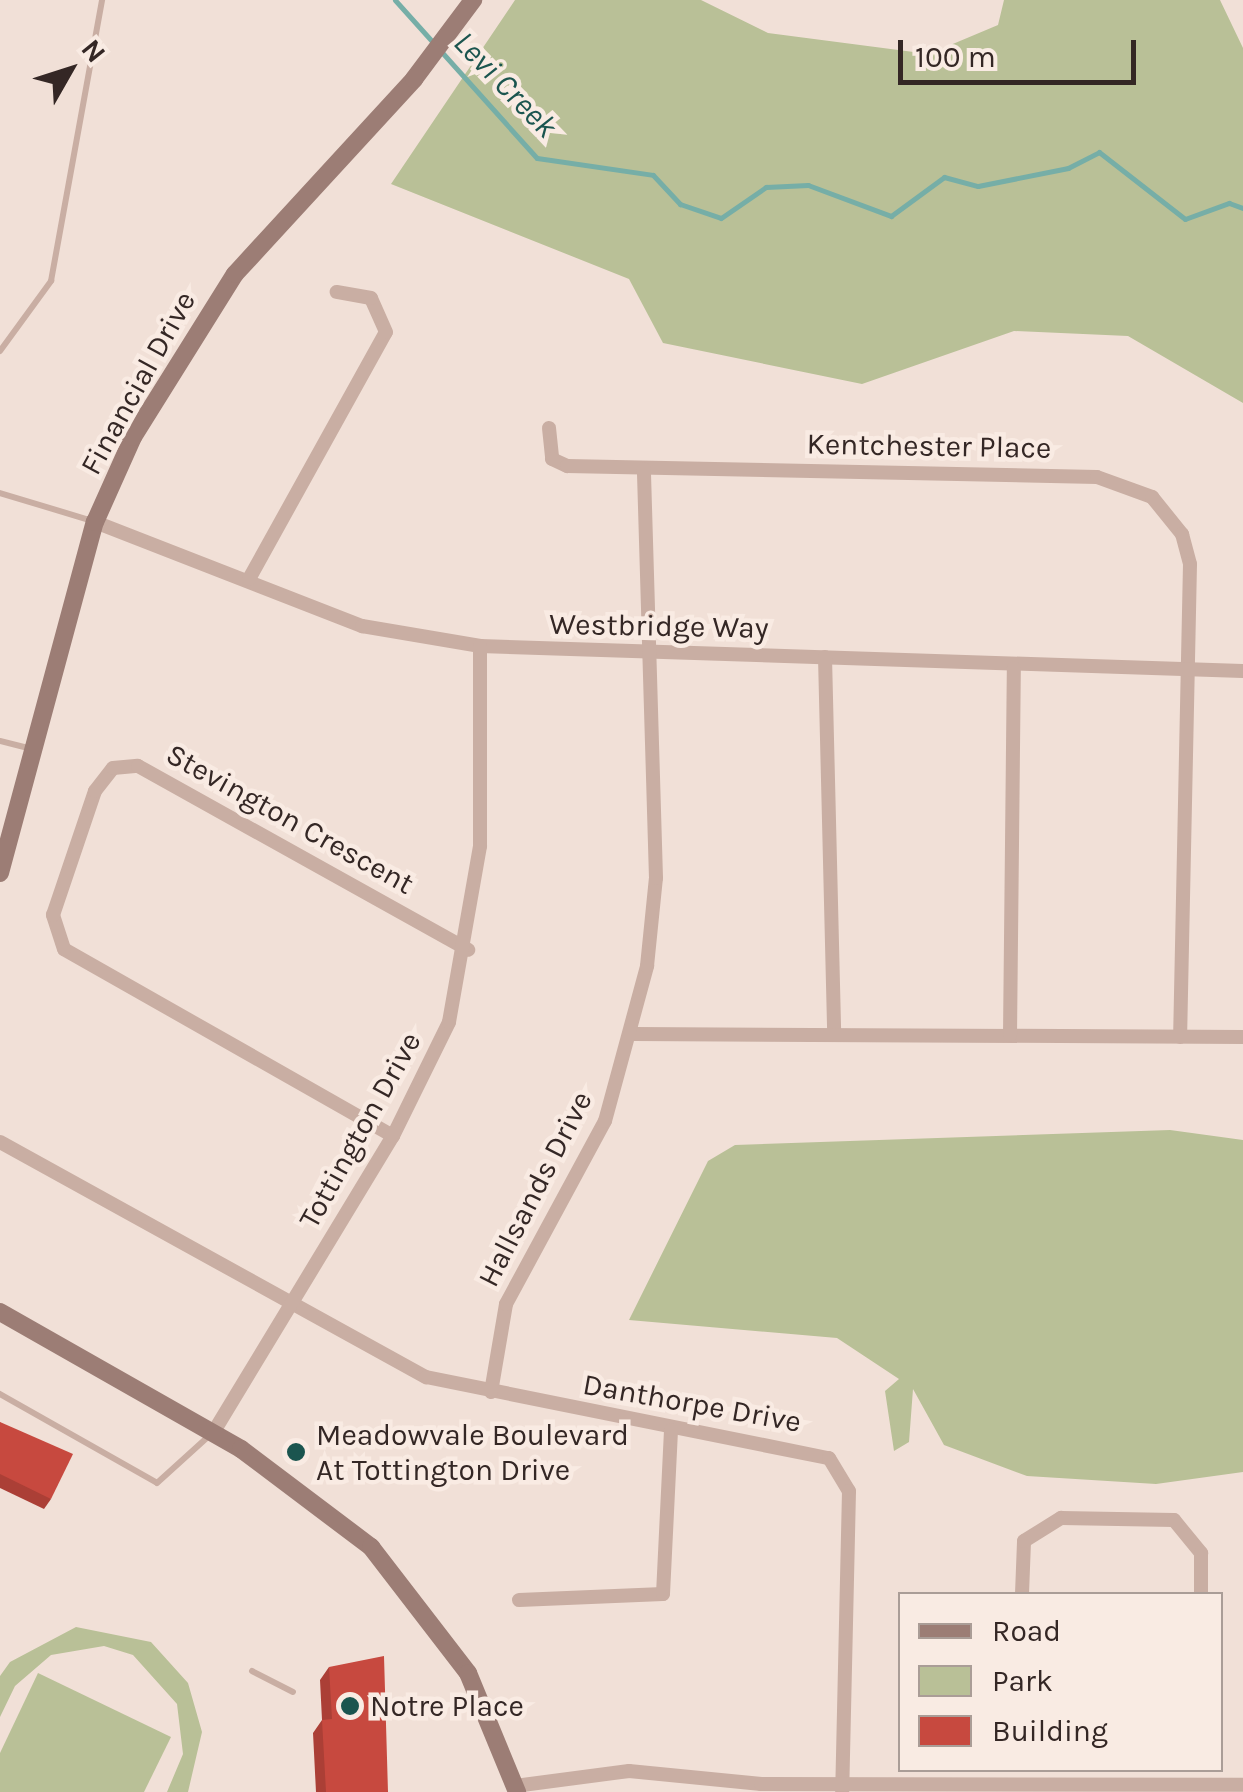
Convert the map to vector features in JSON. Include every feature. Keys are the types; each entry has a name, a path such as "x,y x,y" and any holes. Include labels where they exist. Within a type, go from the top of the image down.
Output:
{"street":[{"name":"Financial Drive","path":"0,873 38,751 95,522 202,317 414,79 473,0"},
{"path":"249,579 386,332 371,298 337,292"},
{"name":"Kentchester Place","path":"549,428 560,465 1128,483 1171,519 1189,551 1191,669 1180,1037"},
{"name":"Hallsands Drive","path":"491,1392 506,1304 604,1121 634,1034 656,878 644,468"},
{"name":"Westbridge Way","path":"95,522 362,626 480,646 648,654 825,656 1014,668 1243,671"},
{"name":"Tottington Drive","path":"212,1434 292,1310 392,1136 444,1035 468,950 480,846 480,646"},
{"path":"825,656 834,1035"},
{"path":"1010,1036 1014,668"},
{"name":"Stevington Crescent","path":"392,1136 64,948 53,915 95,791 113,768 138,766 468,950"},
{"path":"634,1034 1243,1037"},
{"name":"Danthorpe Drive","path":"0,1142 292,1310 426,1377 670,1430 805,1450 842,1475 842,1788"},
{"path":"2,1318 212,1434 336,1516 400,1577 468,1672 516,1789 582,1773 670,1775 842,1788 1022,1782 1202,1789 1243,1784"},
{"path":"519,1600 663,1594 670,1430"},
{"path":"1022,1592 1024,1540 1061,1518 1174,1520 1201,1553 1201,1592"},
{"path":"670,1775 670,1792"}],"lane":[{"path":"0,351 50,281 102,0"},
{"path":"0,493 95,522"},
{"path":"0,741 38,751"},
{"path":"0,1394 157,1483 182,1451 212,1434"},
{"path":"252,1671 293,1692"}],"green space":[{"path":"515,0 701,0 768,33 929,54 998,25 1004,0 1220,0 1243,48 1243,403 1128,336 1014,331 862,384 663,343 629,279 391,184"},
{"path":"1170,1130 1243,1140 1243,1472 1156,1484 1027,1476 944,1445 913,1389 909,1442 894,1451 885,1391 899,1379 837,1338 629,1320 708,1161 735,1145"},
{"path":"76,1627 151,1642 188,1683 202,1732 188,1792 167,1792 183,1754 177,1704 133,1655 104,1646 51,1655 15,1686 0,1717 0,1676 10,1662"},
{"path":"38,1673 171,1737 144,1792 0,1792 0,1753"}],"building":[{"path":"0,1422 73,1454 51,1499 0,1474"},
{"name":"Notre Place","path":"384,1656 388,1792 326,1792 322,1720 332,1719 329,1667"}],"waterway":[{"name":"Levi Creek","path":"395,0 537,158 653,175 680,204 721,218 766,187 808,185 891,216 944,177 978,186 1068,168 1099,152 1185,219 1229,203 1243,208"}],"place":[{"name":"Meadowvale Boulevard At Tottington Drive","path":"296,1452"},
{"name":"Notre Place","path":"350,1706"}]}
